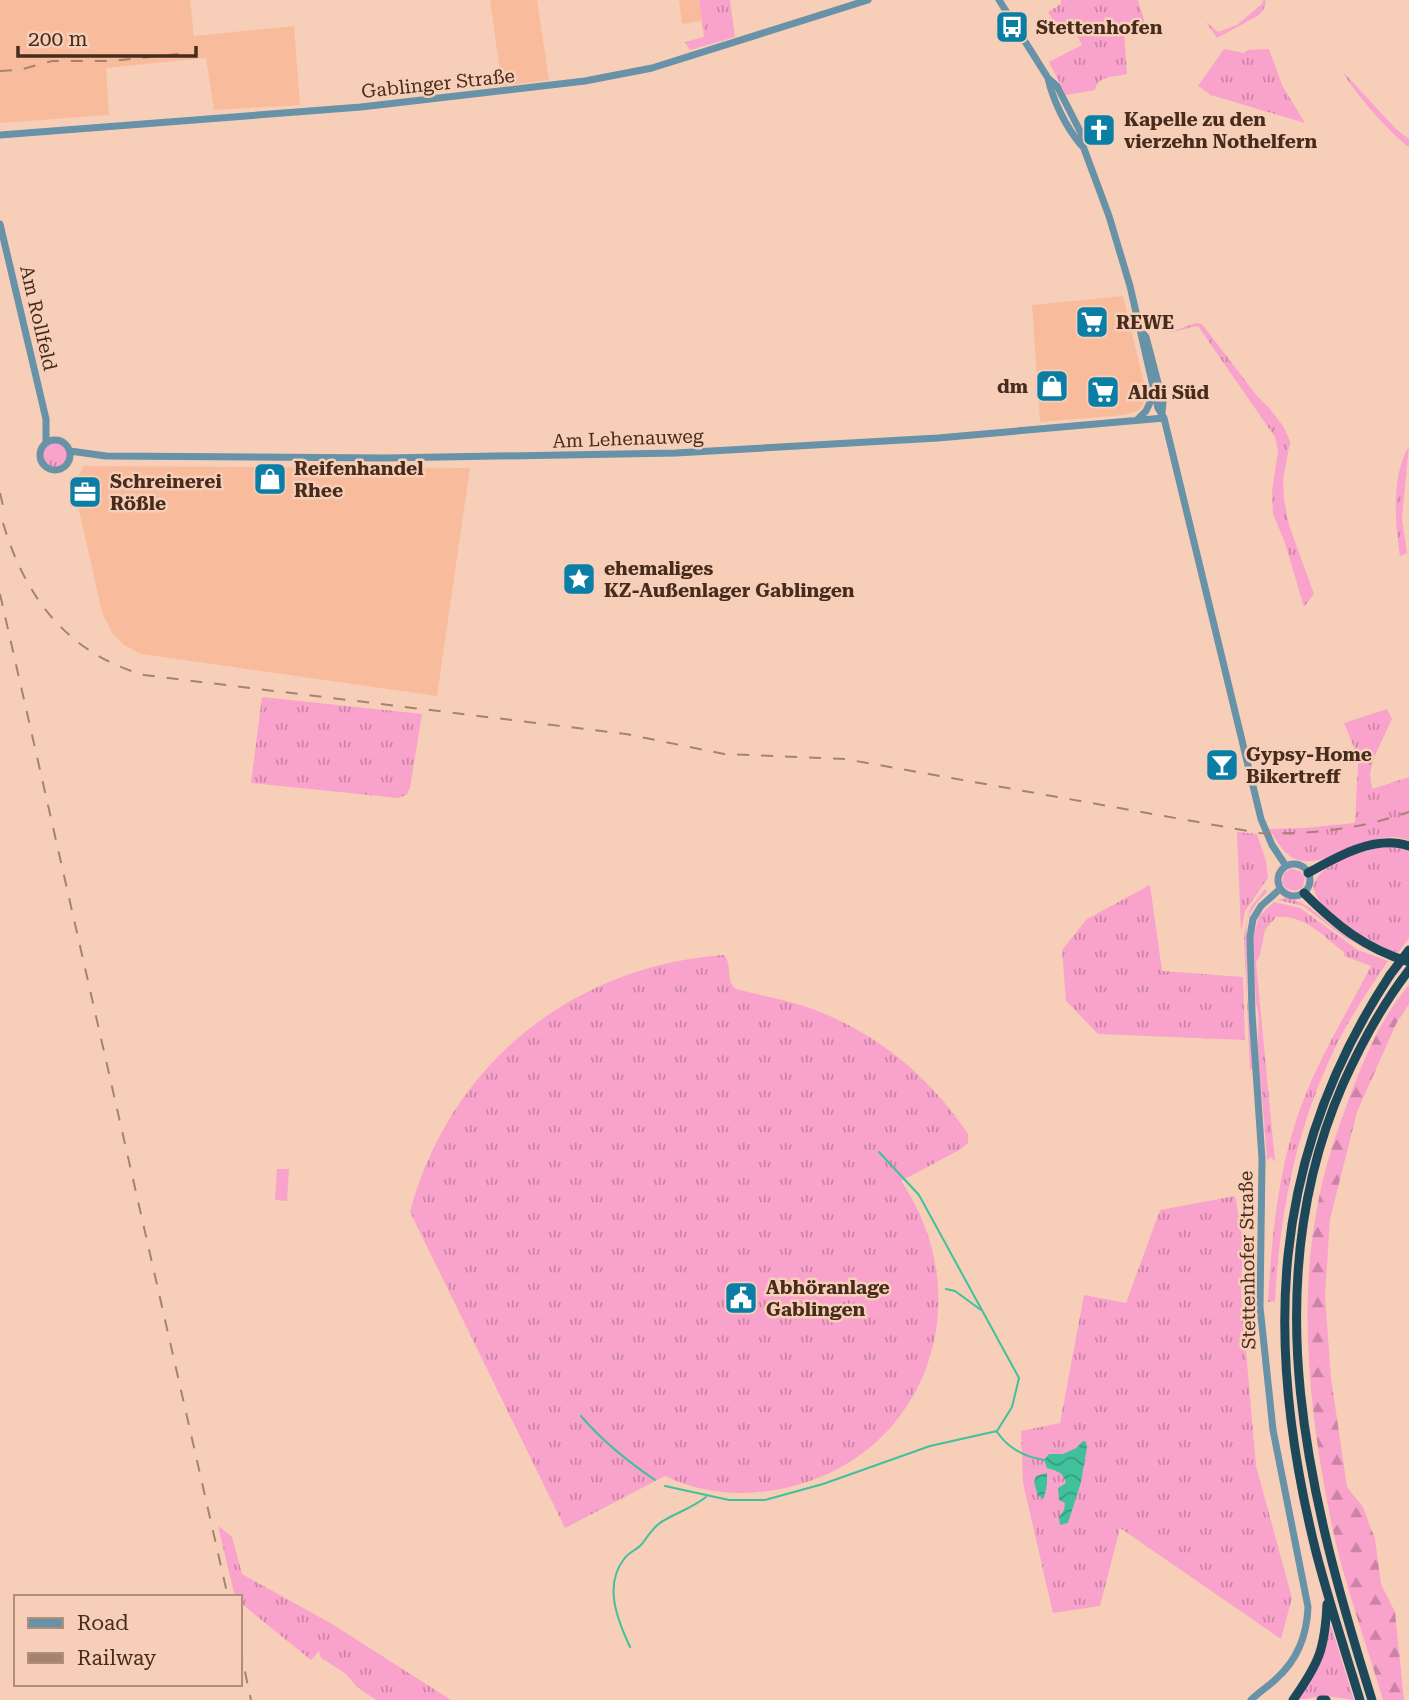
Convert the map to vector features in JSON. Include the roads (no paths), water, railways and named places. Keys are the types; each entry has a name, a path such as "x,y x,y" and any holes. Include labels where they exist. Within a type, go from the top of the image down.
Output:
{"highway":[{"path":"1308,873 1329,861 1377,844 1395,842 1409,846"},
{"path":"1304,892 1328,917 1354,937 1384,953 1409,961"},
{"path":"1360,1700 1328,1595 1304,1498 1292,1420 1285,1335 1287,1254 1298,1187 1321,1108 1354,1035 1390,975 1409,950"},
{"path":"1372,1700 1336,1581 1311,1474 1298,1366 1296,1288 1306,1206 1327,1125 1358,1051 1409,970"},
{"path":"1293,1700 1314,1671 1322,1652 1328,1595"}],"street":[{"name":"Gablinger Straße","path":"0,135 361,107 585,81 652,68 868,0"},
{"path":"999,0 1048,78 1057,86 1081,133 1083,146 1120,250 1158,408 1163,416"},
{"name":"Am Rollfeld","path":"0,223 46,419 46,443"},
{"path":"1140,331 1146,338 1163,402 1163,416 1261,819 1272,845 1286,866"},
{"path":"1135,422 1150,406 1153,388"},
{"name":"Am Lehenauweg","path":"92,455 399,458 676,453 925,439 1135,422 1163,416"},
{"name":"Am Rollfeld","path":"46,419 57,440"},
{"path":"69,461 70,451 65,443 57,440 46,443 40,455 46,467 58,470 69,461 92,455"},
{"path":"70,451 92,455"},
{"path":"1298,865 1308,873 1310,882 1304,892 1297,896 1289,896 1280,889 1278,876 1286,866 1298,865"},
{"name":"Stettenhofer Straße","path":"1251,1700 1290,1664 1300,1648 1306,1629 1308,1606 1275,1441 1267,1390 1260,1307 1262,1158 1252,1013 1250,937 1253,919 1261,906 1280,889"}],"water":[{"path":"1083,1441 1087,1447 1081,1482 1068,1523 1060,1525 1059,1517 1065,1503 1059,1500 1058,1488 1066,1483 1061,1474 1047,1468 1044,1460 1049,1454 1063,1454 1076,1448"},
{"path":"1047,1473 1044,1498 1038,1496 1034,1482 1036,1476"}],"waterway":[{"path":"665,1486 729,1500 765,1500 823,1484 930,1446 997,1431 1012,1407 1019,1378 919,1195 879,1152"},
{"path":"946,1289 955,1291 981,1310"},
{"path":"581,1416 616,1451 655,1480"},
{"path":"997,1432 1006,1443 1018,1451 1044,1460"},
{"path":"630,1647 615,1603 614,1580 618,1569 659,1523 706,1497"}],"railway":[{"path":"0,71 19,70 52,61 111,61 179,54"},
{"path":"0,493 5,514"},
{"path":"3,523 23,575 53,619 71,637 93,652 144,675 626,734 724,754 845,759 1259,833 1335,830 1409,812"},
{"path":"0,594 228,1595"},
{"path":"242,1657 251,1700"}],"place":[{"name":"Stettenhofen","path":"1012,27"},
{"name":"Kapelle zu den vierzehn Nothelfern","path":"1099,130"},
{"name":"REWE","path":"1092,322"},
{"name":"dm","path":"1052,386"},
{"name":"Aldi Süd","path":"1103,392"},
{"name":"Reifenhandel Rhee","path":"270,479"},
{"name":"Schreinerei Rößle","path":"85,492"},
{"name":"ehemaliges KZ-Außenlager Gablingen","path":"579,579"},
{"name":"Gypsy-Home Bikertreff","path":"1222,765"},
{"name":"Abhöranlage Gablingen","path":"741,1298"}]}
